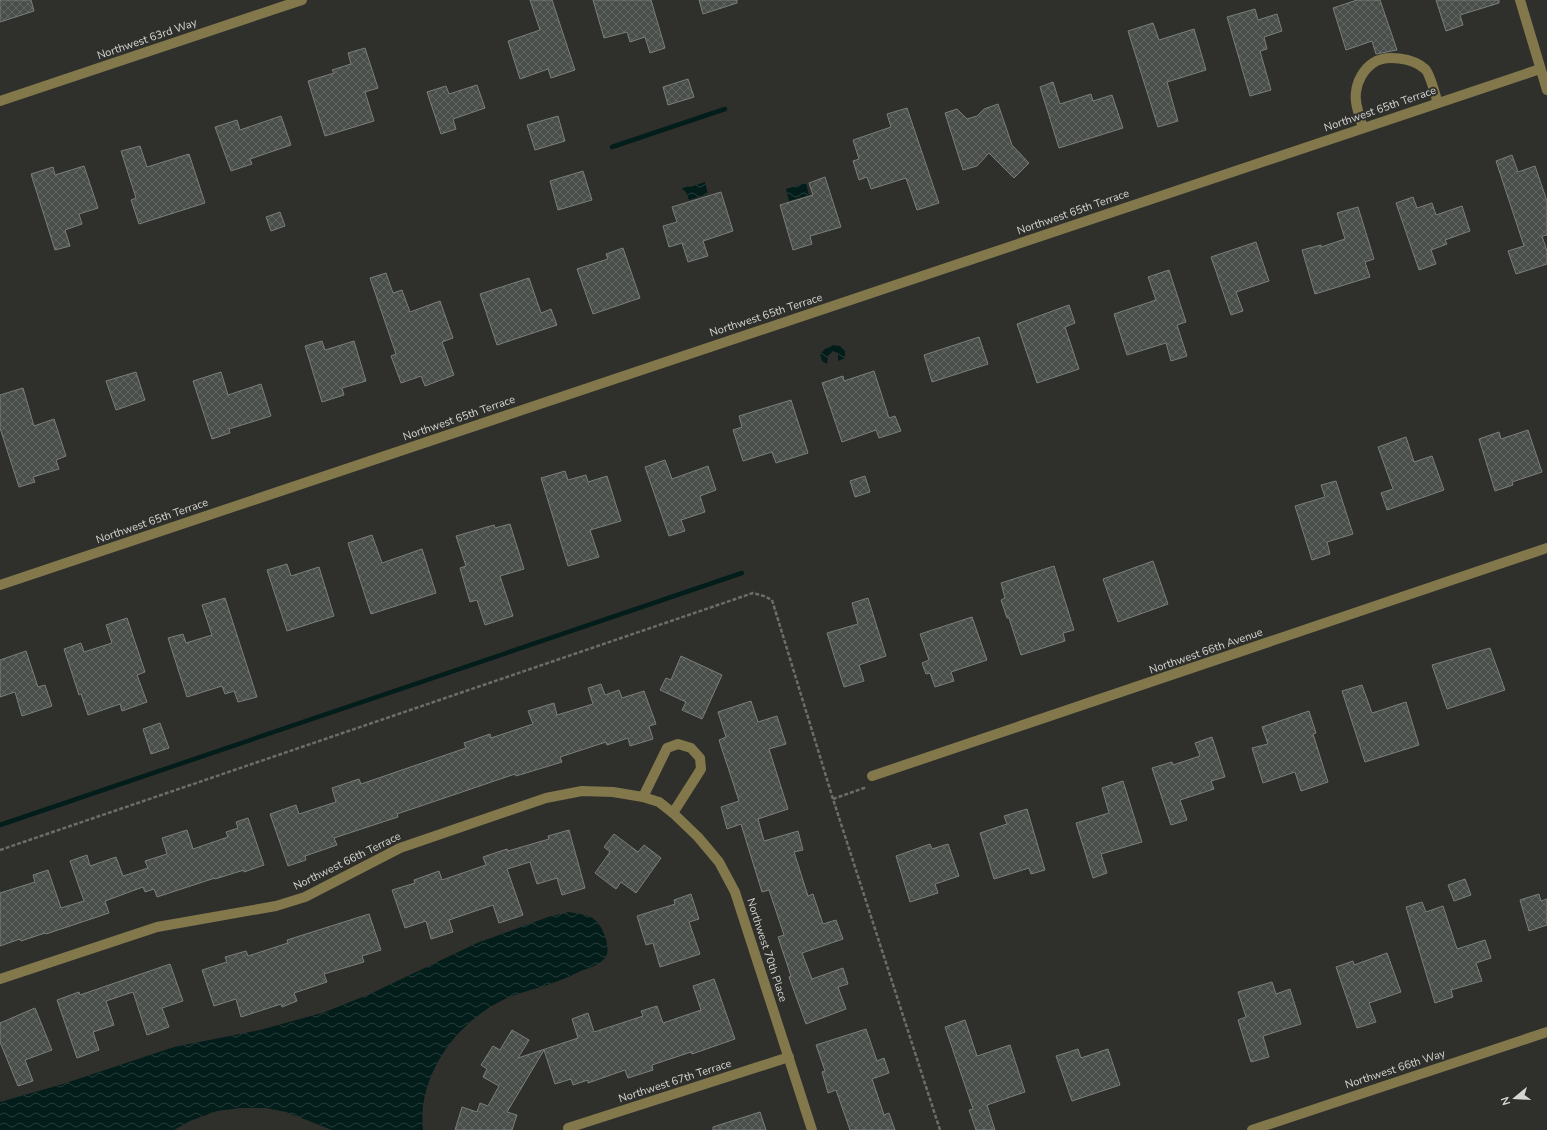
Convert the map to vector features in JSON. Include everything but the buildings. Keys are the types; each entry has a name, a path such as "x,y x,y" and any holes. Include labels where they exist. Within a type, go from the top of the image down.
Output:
{"street":[{"name":"Northwest 63rd Way","path":"0,101 302,0"},
{"path":"1520,0 1547,90"},
{"path":"1363,128 1358,109 1356,92 1362,75 1373,63 1388,58 1402,58 1416,63 1426,69 1438,103"},
{"name":"Northwest 65th Terrace","path":"0,585 1540,69"},
{"name":"Northwest 66th Avenue","path":"872,776 1547,548"},
{"path":"643,797 666,748 678,744 691,748 700,758 701,769 673,813"},
{"name":"Northwest 66th Terrace","path":"0,979 156,927 276,906 297,899 400,848 546,798 582,791 613,792 643,797 658,802"},
{"name":"Northwest 70th Place","path":"658,802 673,813 698,837 719,862 735,892 812,1130"},
{"name":"Northwest 66th Way","path":"1252,1130 1547,1032"},
{"name":"Northwest 67th Terrace","path":"568,1128 788,1057"}],"path":[{"path":"833,799 868,786 872,776"}],"water":[{"path":"705,182 708,194 689,200 686,192 682,189 685,186 690,187"},
{"path":"806,183 809,195 789,201 786,189"},
{"path":"832,345 840,346 845,351 845,358 838,361 838,354 833,351 828,356 827,364 822,361 820,354"},
{"path":"569,912 590,916 598,923 606,938 608,950 605,958 600,963 566,978 507,998 472,1020 444,1051 434,1069 427,1089 423,1109 423,1130 332,1130 286,1112 266,1108 241,1108 217,1111 190,1121 174,1130 0,1130 0,1102 63,1084 174,1047 260,1030 325,1012 370,994 477,943 548,917"}],"waterway":[{"path":"612,147 725,109"},
{"path":"0,825 742,573"}]}
